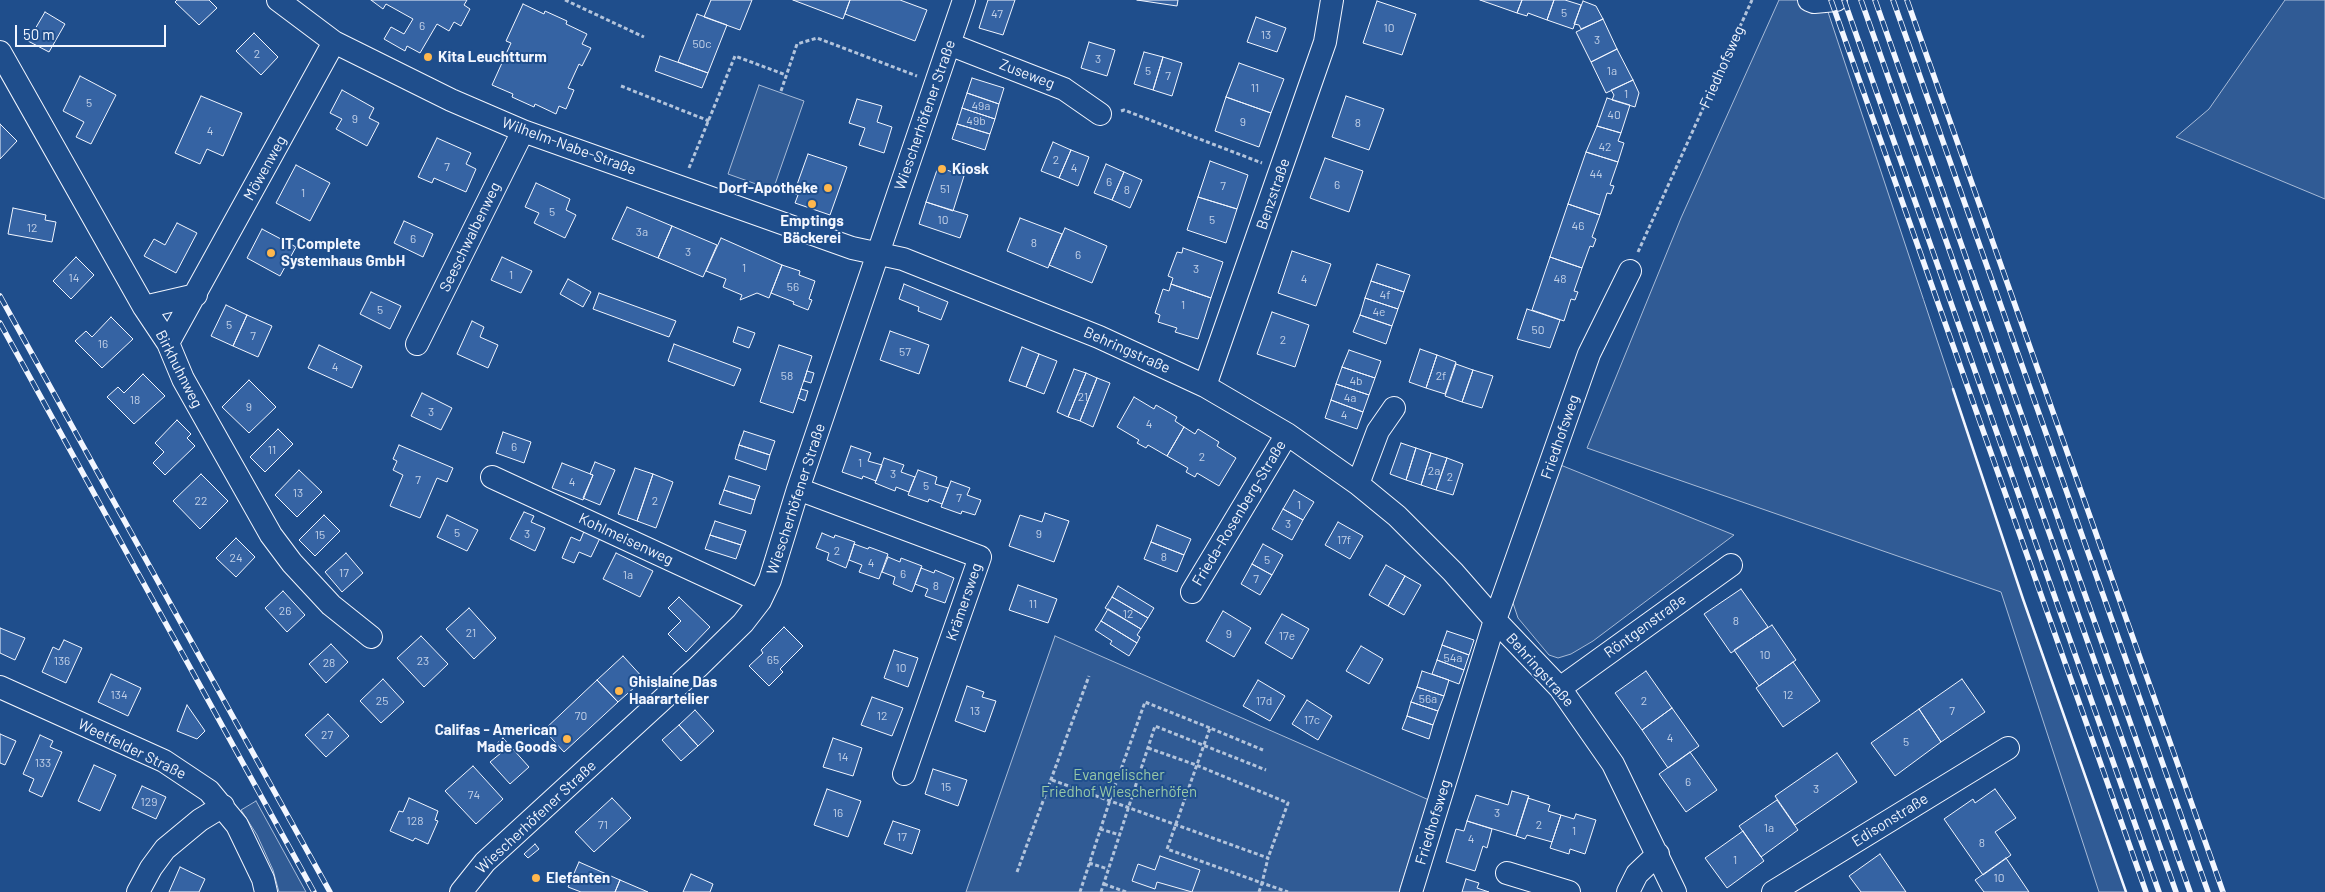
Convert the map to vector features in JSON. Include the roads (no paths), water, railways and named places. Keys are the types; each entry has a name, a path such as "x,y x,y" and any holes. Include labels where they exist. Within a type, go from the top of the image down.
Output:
{"street":[{"name":"Wilhelm-Nabe-Straße","path":"278,0 334,42 451,100 523,130 852,248 878,254"},
{"name":"Wiescherhöfener Straße","path":"470,889 485,862 698,667 743,623 760,601 770,580 798,489 964,0"},
{"name":"Benzstraße","path":"1205,386 1282,170 1325,42 1332,0"},
{"path":"1809,0 1814,2 1836,0"},
{"name":"Möwenweg","path":"168,343 334,42"},
{"name":"Zuseweg","path":"949,44 1064,89 1100,114"},
{"name":"Birkhuhnweg","path":"0,52 144,307 168,343 183,379 271,535 292,563 331,605 372,637"},
{"name":"Seeschwalbenweg","path":"417,344 523,130"},
{"name":"Behringstraße","path":"878,254 903,259 1099,336 1205,386 1287,434 1358,484 1397,516 1459,578 1495,620 1560,688 1613,764 1675,892"},
{"name":"Friedhofsweg","path":"1411,892 1495,620 1589,354 1630,271"},
{"path":"144,307 196,295"},
{"path":"1358,484 1378,431 1394,408"},
{"name":"Frieda-Rosenberg-Straße","path":"1192,592 1287,434"},
{"name":"Kohlmeisenweg","path":"492,477 760,601"},
{"name":"Krämersweg","path":"798,489 980,557 904,774"},
{"name":"Röntgenstraße","path":"1560,688 1731,565"},
{"name":"Weetfelder Straße","path":"0,687 164,761 209,791 237,824 247,842 266,892"},
{"name":"Edisonstraße","path":"1773,892 2008,748"},
{"path":"138,892 151,868 165,849 200,820 223,806"},
{"path":"1628,892 1637,874 1658,854"},
{"path":"1507,873 1569,892"}],"railway":[{"path":"1831,0 2146,892"},
{"path":"1844,0 2159,892"},
{"path":"1861,0 2176,892"},
{"path":"1875,0 2190,892"},
{"path":"1893,0 2208,892"},
{"path":"1907,0 2223,892"},
{"path":"0,296 330,892"},
{"path":"0,323 314,892"}],"place":[{"name":"Kita Leuchtturm","path":"428,57"},
{"name":"Kiosk","path":"942,169"},
{"name":"Dorf-Apotheke","path":"828,188"},
{"name":"Emptings Bäckerei","path":"812,204"},
{"name":"IT Complete Systemhaus GmbH","path":"271,253"},
{"name":"Ghislaine Das Haarartelier","path":"619,691"},
{"name":"Califas - American Made Goods","path":"567,739"},
{"name":"Elefanten","path":"536,878"}],"park label":[{"name":"Evangelischer Friedhof Wiescherhöfen","path":"1119,784"}]}
